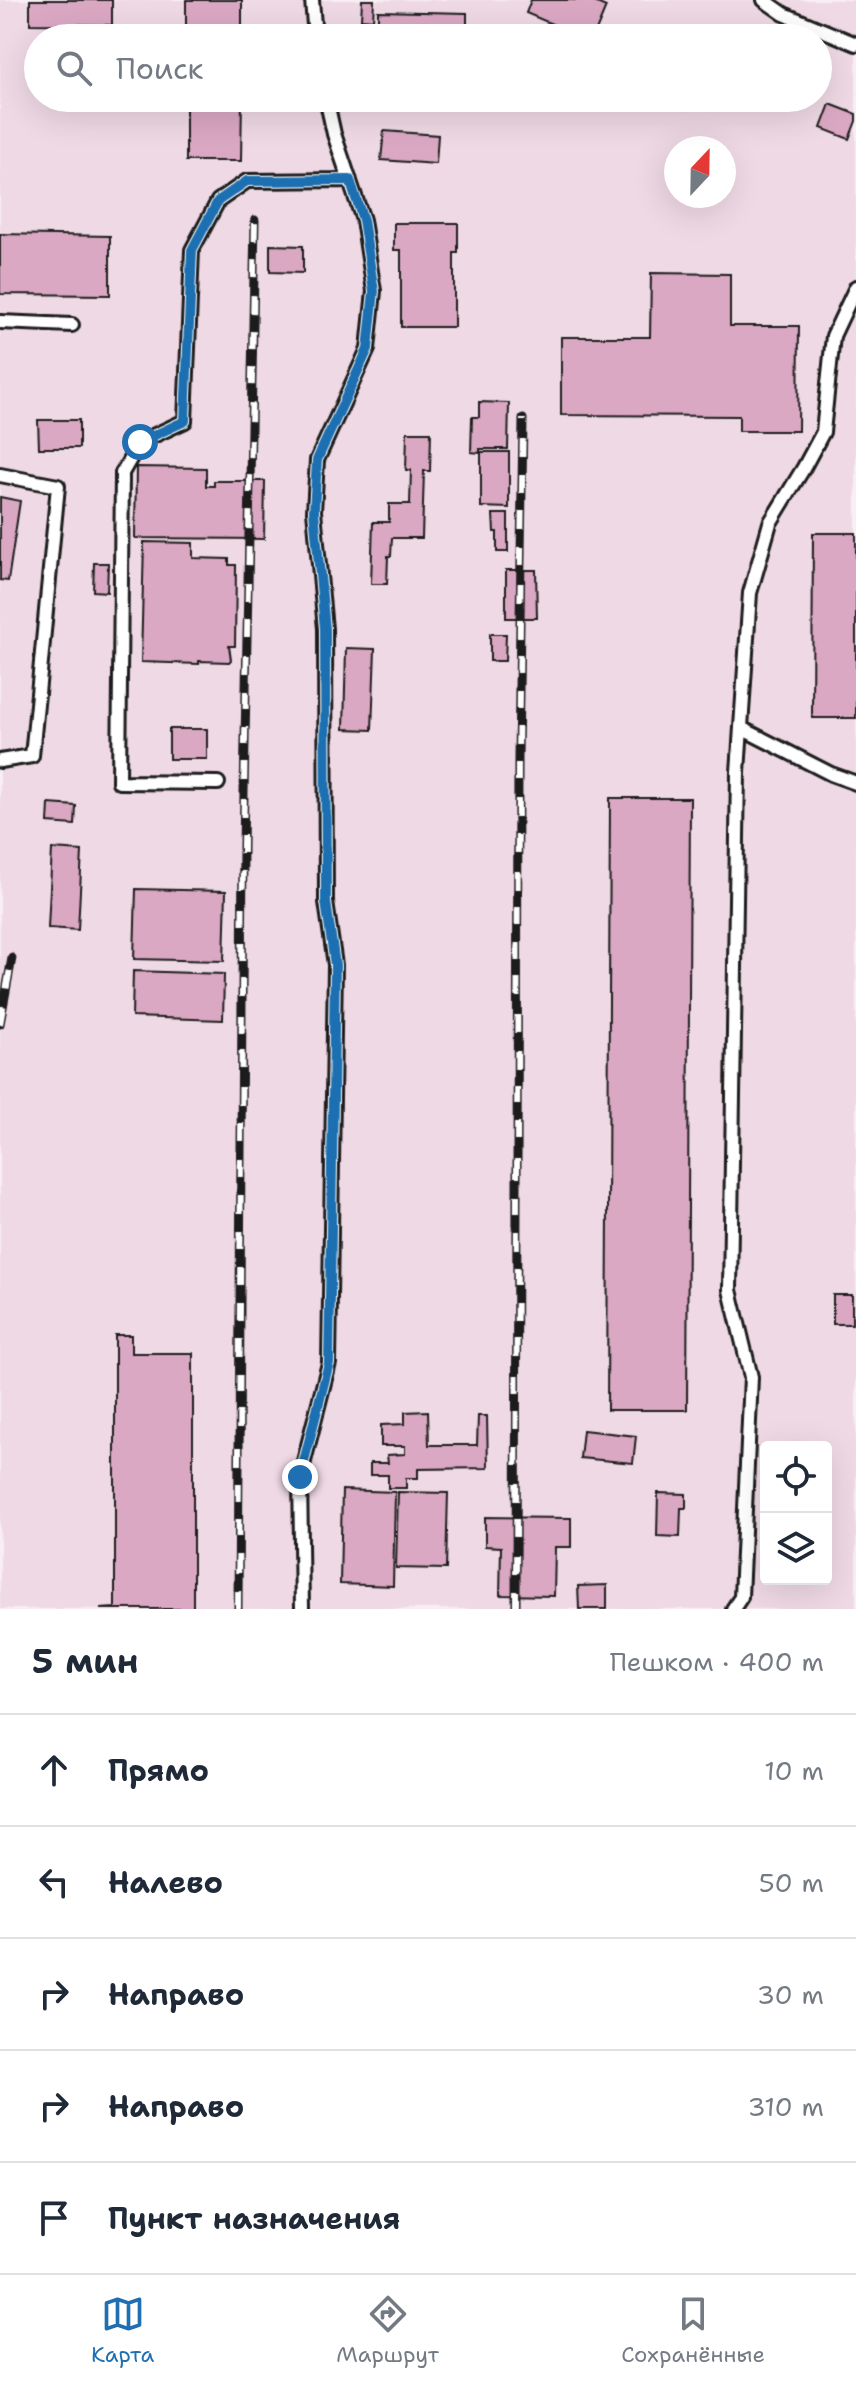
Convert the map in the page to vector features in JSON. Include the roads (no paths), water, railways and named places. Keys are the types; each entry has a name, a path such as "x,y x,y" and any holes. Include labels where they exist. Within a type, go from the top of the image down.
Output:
{"lane":[{"path":"312,0 314,24"},
{"path":"764,0 784,14 808,24"},
{"path":"832,34 856,44"},
{"path":"302,1609 300,1477 329,1363 335,965 326,902 325,629 314,511 317,460 368,349 374,291 363,220 329,112"},
{"path":"218,783 119,782 122,473 140,442 185,421 192,250 218,201 247,181 350,180"},
{"path":"733,1609 741,1597 751,1377 730,1290 738,772 750,593 770,523 823,432 833,336 856,287"},
{"path":"0,322 72,325"},
{"path":"0,475 58,486 32,756 0,761"},
{"path":"741,728 831,774 856,783"}],"railway":[{"path":"238,1609 243,845 255,220"},
{"path":"516,1609 518,758 523,419"},
{"path":"0,1024 12,958"}]}
